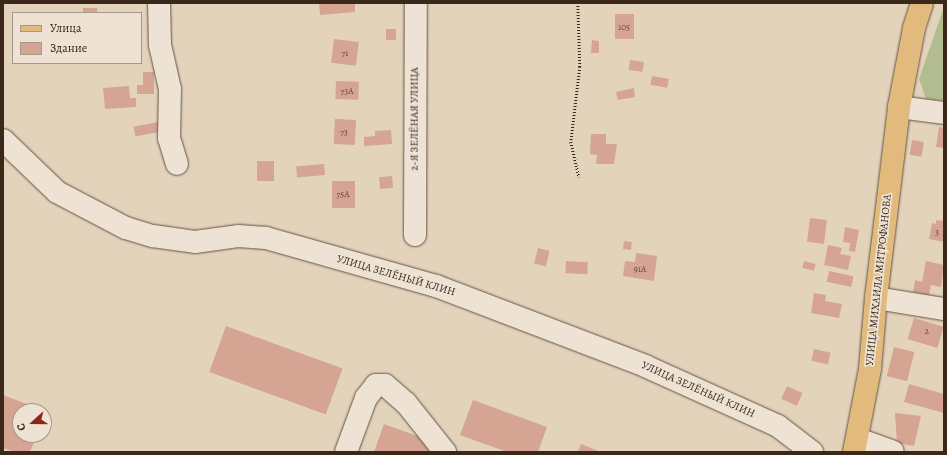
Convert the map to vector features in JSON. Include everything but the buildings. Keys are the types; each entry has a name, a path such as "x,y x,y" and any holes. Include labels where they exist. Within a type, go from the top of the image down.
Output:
{"main road":[{"name":"УЛИЦА МИХАИЛА МИТРОФАНОВА","path":"856,445 870,369 876,298 899,107 914,28 922,3"}],"street":[{"path":"159,3 160,45 170,89 169,138 177,164"},
{"name":"2-Я ЗЕЛЁНАЯ УЛИЦА","path":"416,3 416,235"},
{"path":"899,107 944,113"},
{"name":"УЛИЦА ЗЕЛЁНЫЙ КЛИН","path":"3,140 58,192 126,228 153,236 195,242 238,236 266,238 436,286 645,366 778,426 812,452"},
{"path":"876,298 944,310"},
{"path":"346,452 366,398 376,385 385,385 406,403 445,452"},
{"path":"856,445 893,452"}],"path":[{"path":"578,3 580,68 571,142 579,177"}],"green space":[{"path":"944,7 944,101 926,99 919,79"}]}
